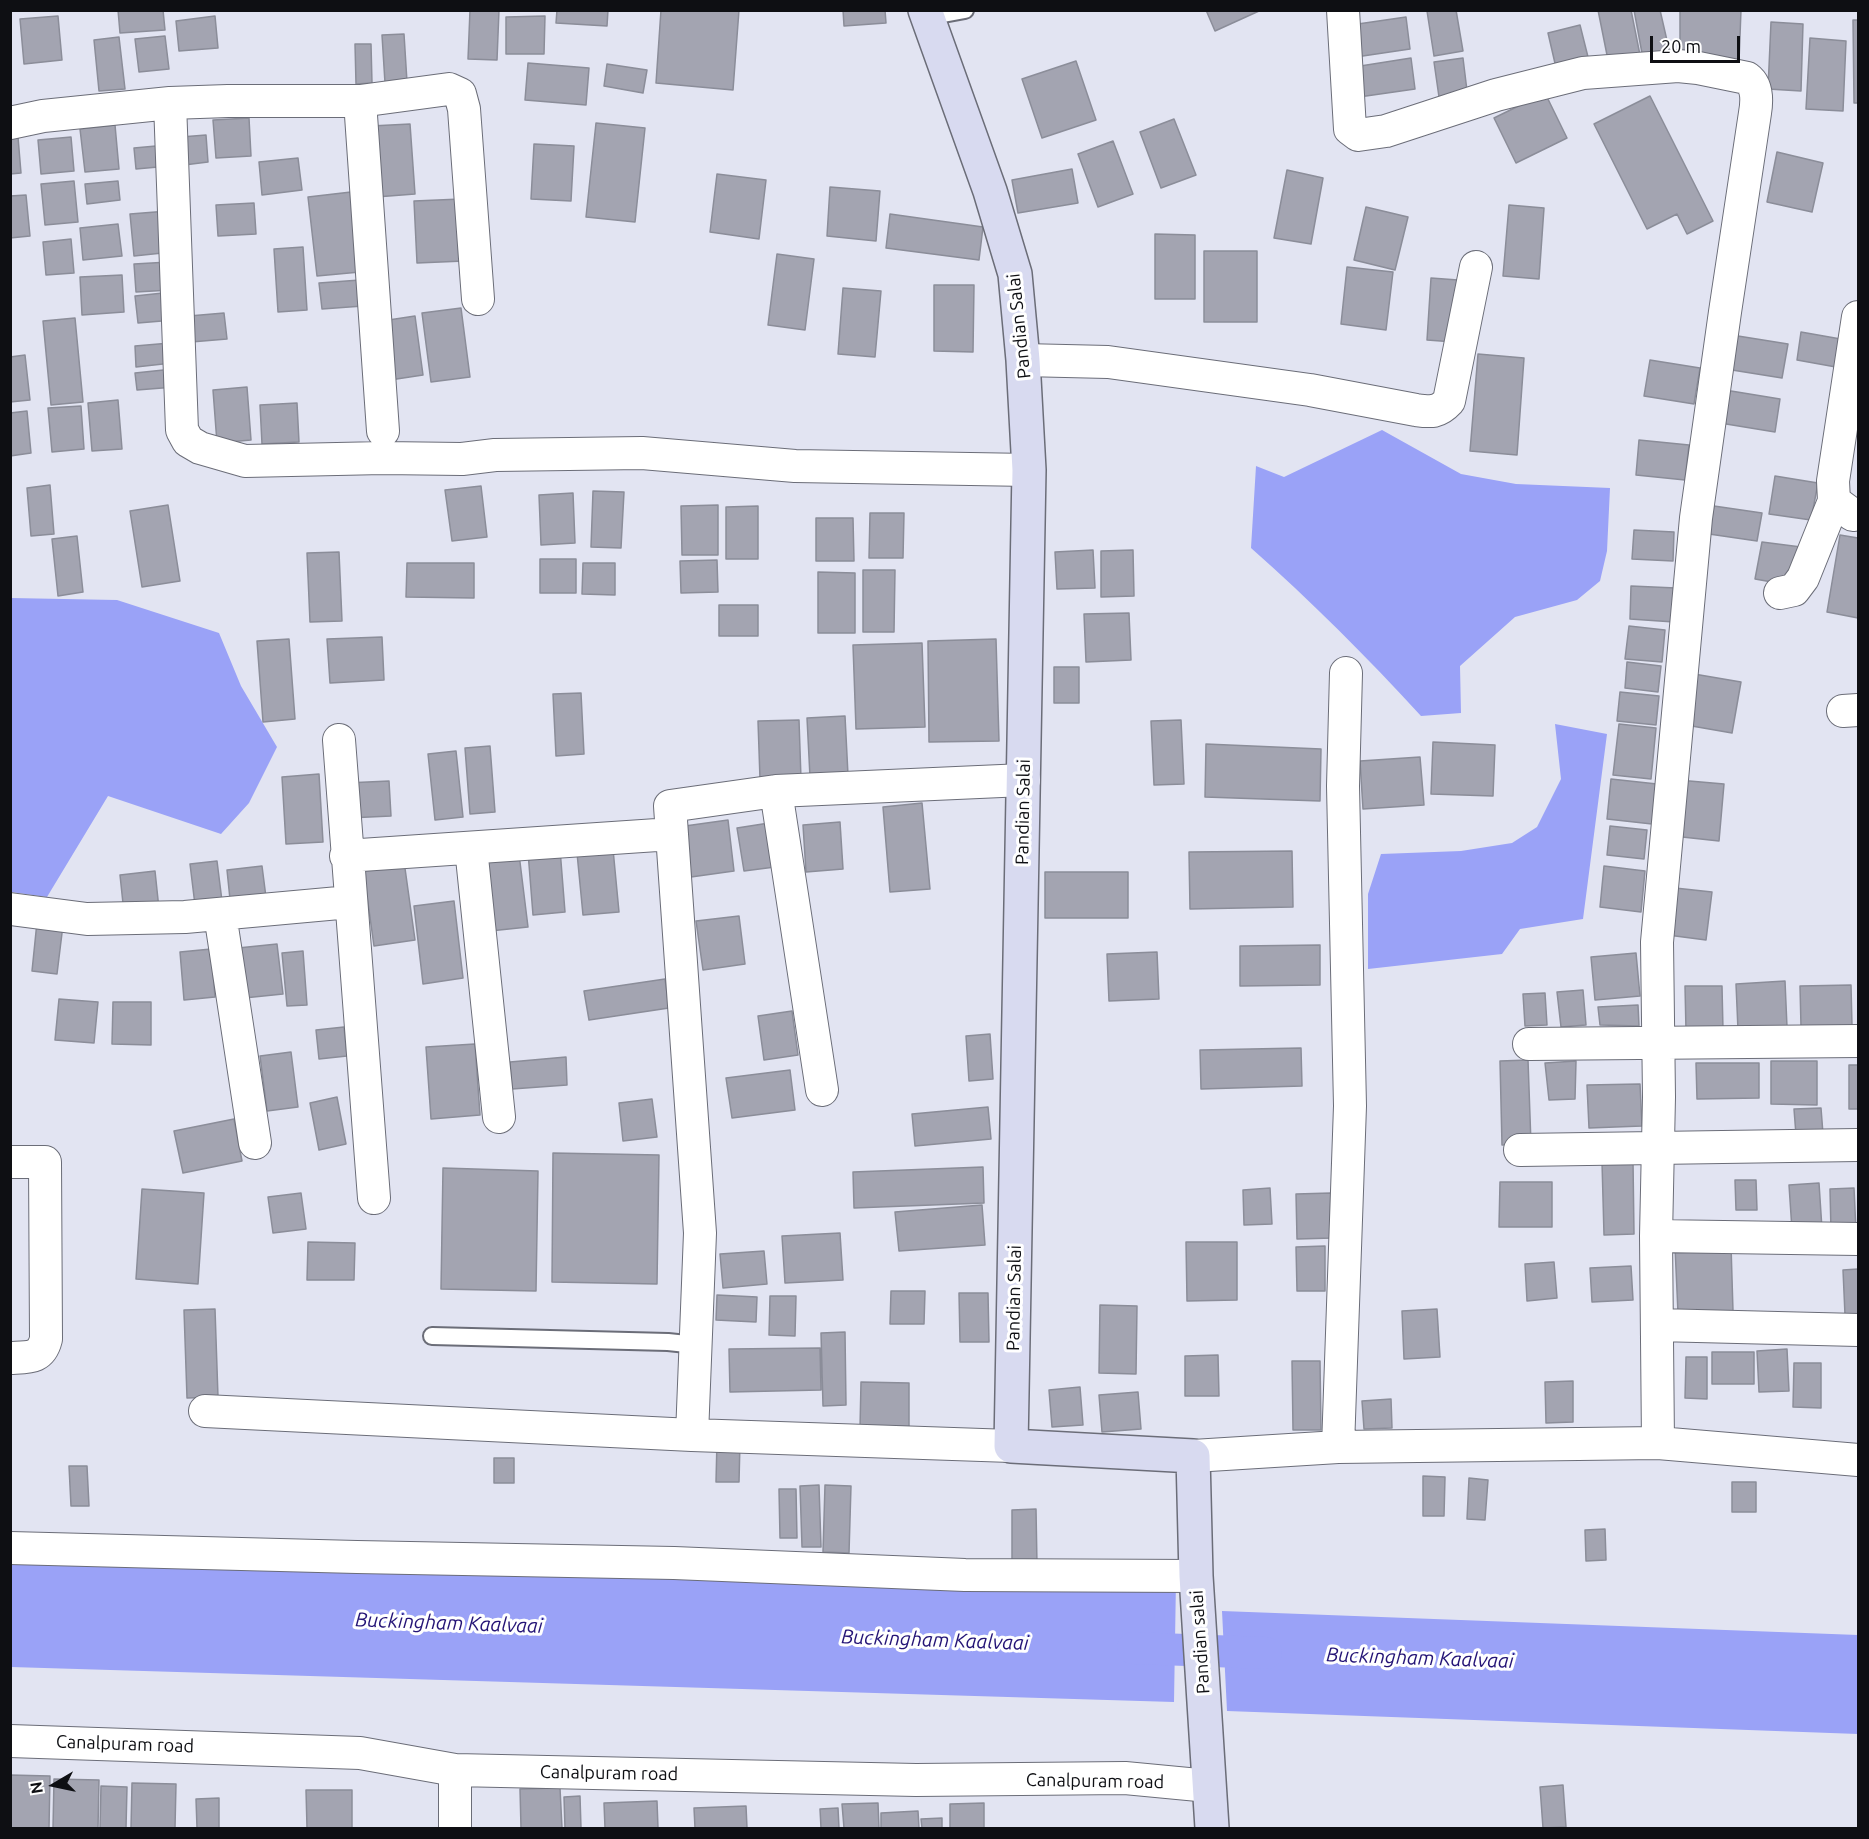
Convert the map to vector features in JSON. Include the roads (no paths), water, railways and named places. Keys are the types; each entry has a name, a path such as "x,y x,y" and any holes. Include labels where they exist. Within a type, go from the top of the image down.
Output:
{"street":[{"path":"1343,10 1350,129 1358,135 1386,131 1496,95 1583,73 1678,66 1698,68 1747,78 1753,82 1757,100 1696,518 1657,942 1658,1443"},
{"name":"Pandian Salai","path":"926,14 990,190 1015,274 1023,360 1029,470 1011,1446"},
{"path":"10,123 43,116 170,104 228,101 360,101 449,89 460,94 464,109 478,298"},
{"path":"360,101 383,431"},
{"path":"170,104 182,430 188,441 200,448 245,460 462,459 495,455 642,453 795,466 1029,470"},
{"path":"1023,360 1108,362 1310,390 1430,412 1441,409 1449,402 1476,267"},
{"path":"1780,593 1794,590 1846,508 1833,481 1858,317"},
{"path":"1338,1447 1350,1106 1342,786 1346,673"},
{"path":"339,740 346,856 374,1198"},
{"path":"692,1435 700,1233 670,807 776,791 1024,780"},
{"path":"776,791 822,1090"},
{"path":"346,856 672,834"},
{"path":"471,848 499,1117"},
{"path":"10,909 87,919 185,917 350,902"},
{"path":"220,914 255,1143"},
{"path":"1529,1044 1858,1041"},
{"path":"1520,1150 1858,1145"},
{"path":"10,1162 45,1162 46,1315 44,1348 38,1354 29,1357 10,1358"},
{"path":"1656,1236 1858,1239"},
{"path":"1657,1325 1858,1330"},
{"path":"205,1411 692,1435 1011,1446 1193,1456 1338,1447 1658,1443 1858,1460"},
{"name":"Pandian salai","path":"1193,1456 1196,1576 1212,1828"},
{"path":"10,1548 674,1563 965,1575 1196,1576"},
{"name":"Canalpuram road","path":"10,1741 360,1753 455,1770 916,1780 1125,1778 1209,1786"},
{"path":"454,1828 455,1770"}],"lane":[{"path":"926,14 965,10"},
{"path":"432,1336 668,1342 696,1345"}],"water":[{"path":"1382,430 1461,474 1516,484 1610,488 1607,551 1600,581 1577,600 1515,617 1460,666 1461,713 1421,716 1338,630 1251,548 1256,466 1284,477"},
{"path":"11,598 117,600 219,633 241,686 277,747 249,803 221,834 108,796 47,897 11,892"},
{"path":"1555,724 1607,734 1583,919 1520,929 1502,954 1368,969 1368,894 1381,854 1461,851 1512,843 1537,827 1561,779"},
{"path":"11,1550 1176,1580 1174,1702 11,1667"},
{"path":"1222,1611 1858,1635 1858,1734 1227,1711"}],"waterway":[{"name":"Buckingham Kaalvaai","path":"1133,1648 1266,1653"}]}
